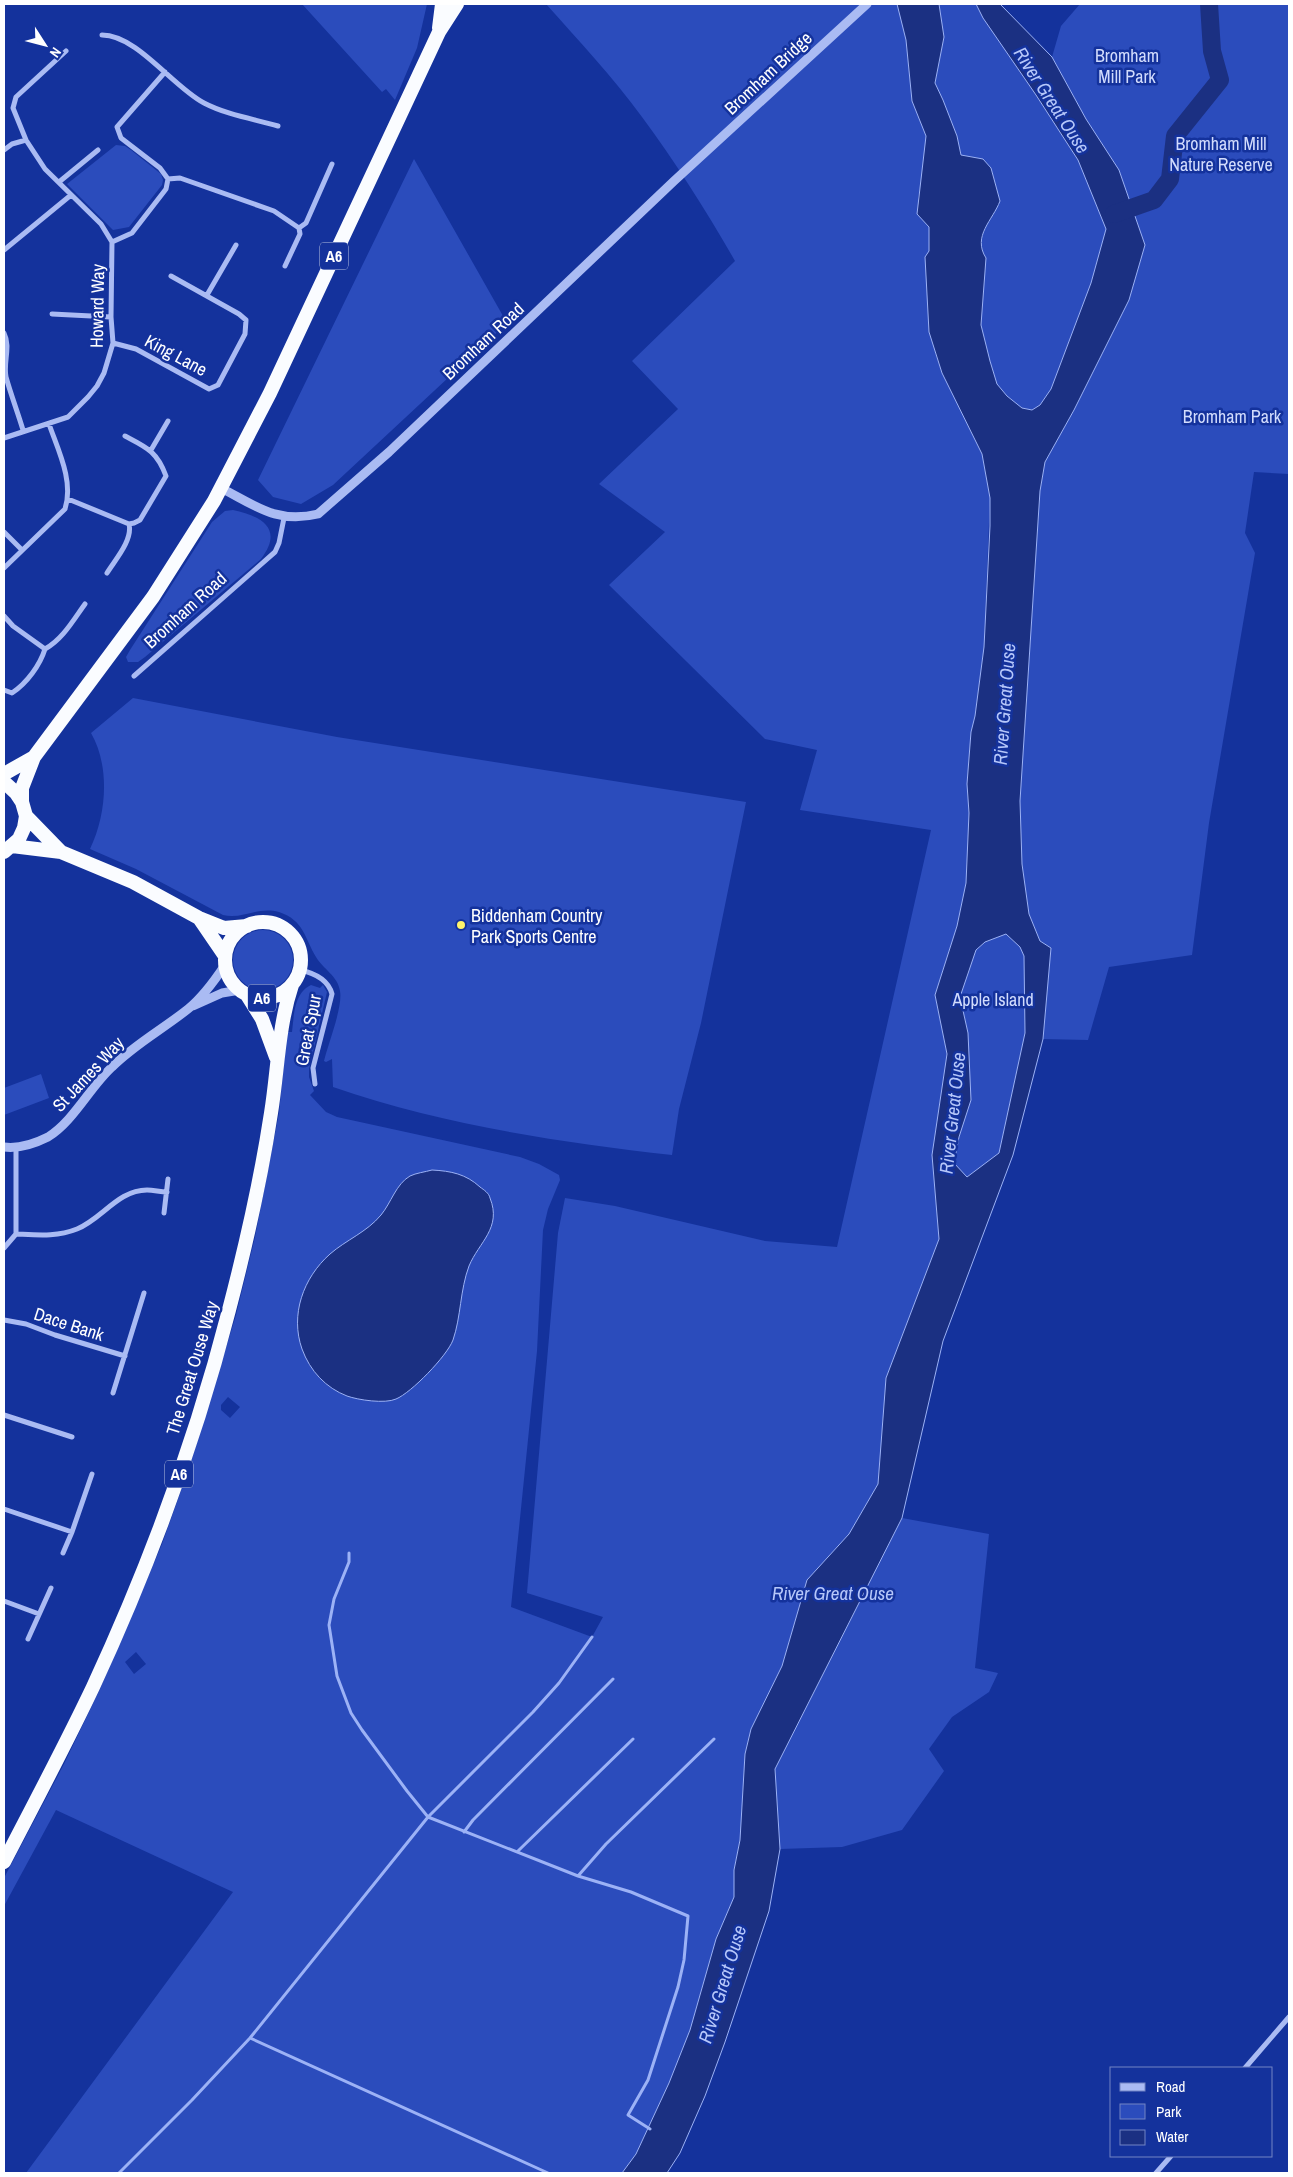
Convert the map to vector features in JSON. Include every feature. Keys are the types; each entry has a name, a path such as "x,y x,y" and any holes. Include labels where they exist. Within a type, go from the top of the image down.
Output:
{"highway":[{"name":"A6","path":"439,32 442,4"},
{"name":"A6","path":"22,802 23,783 34,757 153,597 190,541 221,488 270,393 439,32 457,4"},
{"name":"A6","path":"4,774 34,757"},
{"path":"4,782 16,793 22,802 26,816 24,828 19,839 8,849"},
{"name":"A6","path":"26,816 60,852"},
{"name":"A6","path":"8,849 60,852 134,882 199,918 224,928 247,926 255,923 272,923 287,931 298,945 300,970 292,985 279,995 271,997 263,998 243,993 230,979 225,961 199,918"},
{"path":"225,961 227,949 234,935 247,926"},
{"name":"The Great Ouse Way","path":"4,1862 57,1760 96,1679 147,1560 182,1466 221,1339 248,1236 270,1120 283,1016 292,985"},
{"name":"The Great Ouse Way","path":"243,993 262,1019 277,1060"}],"street":[{"name":"Bromham Bridge","path":"692,165 867,4"},
{"path":"102,34 111,35 127,42 202,102 219,109 278,126"},
{"name":"Howard Way","path":"4,438 23,430 68,417 88,398 104,373 113,343 110,317 112,242 101,224 45,170 26,140 13,104 16,97 66,51"},
{"path":"112,242 132,233 166,188 168,179 160,168 121,138 117,127 165,72"},
{"path":"4,150 12,144 26,140"},
{"path":"59,182 98,150"},
{"path":"299,228 306,223 332,164"},
{"name":"Bromham Road","path":"221,488 284,518 318,514 332,503 692,165"},
{"path":"168,179 180,178 274,212 299,228 300,234 285,266"},
{"path":"4,250 71,195"},
{"path":"207,295 236,245"},
{"name":"King Lane","path":"113,343 136,349 209,389 218,385 245,334 246,320 207,295 171,276"},
{"path":"52,314 110,317"},
{"path":"4,333 7,350 4,365 6,376 23,430"},
{"path":"151,450 168,421"},
{"path":"4,568 64,509 68,499 68,483 49,424"},
{"path":"68,499 129,524 134,524 140,520 166,476 161,462 151,450 124,436"},
{"name":"Bromham Road","path":"134,676 274,552 279,543 284,518"},
{"path":"107,573 123,547 130,530 129,524"},
{"path":"4,532 22,550"},
{"path":"4,690 12,693 21,687 42,659 46,648 53,645 85,604"},
{"path":"4,616 12,626 46,648"},
{"path":"190,1008 214,981 225,961"},
{"name":"Great Spur","path":"300,970 322,979 330,987 332,994 313,1068 315,1084"},
{"path":"190,1008 222,993 243,993"},
{"name":"St James Way","path":"4,1148 28,1146 49,1136 69,1119 90,1090 112,1067 136,1046 190,1008"},
{"path":"4,1246 16,1234 16,1147"},
{"path":"164,1213 168,1179"},
{"path":"16,1234 49,1236 62,1233 90,1223 124,1196 146,1190 167,1192"},
{"path":"114,1393 144,1293"},
{"name":"Dace Bank","path":"4,1320 26,1324 55,1336 126,1356"},
{"path":"4,1415 72,1437"},
{"path":"63,1553 92,1474"},
{"path":"4,1509 72,1532"},
{"path":"28,1639 51,1588"},
{"path":"4,1601 39,1614"},
{"path":"1247,2067 1289,2017"},
{"path":"1156,2173 1169,2157"}],"green space":[{"path":"302,4 427,4 417,48 395,100 386,89 382,92"},
{"path":"546,4 897,4 906,40 912,101 926,136 918,198 929,227 935,352 942,373 982,454 990,498 984,647 975,716 971,732 967,784 969,813 966,883 957,926 935,995 947,1054 932,1155 939,1239 886,1378 878,1484 849,1534 807,1580 782,1666 751,1729 745,1754 740,1840 734,1870 734,1897 716,1939 690,2030 669,2083 636,2154 622,2173 26,2173 233,1892 56,1810 4,1906 4,1878 64,1764 99,1691 162,1544 189,1468 236,1315 255,1237 279,1113 287,1032 292,1032 294,1012 301,993 311,985 320,988 323,985 327,992 309,1069 309,1077 314,1091 310,1095 326,1112 337,1117 520,1157 539,1164 559,1175 560,1180 548,1209 543,1230 537,1351 511,1607 592,1637 603,1617 527,1593 558,1233 565,1198 615,1206 765,1241 837,1247 931,830 800,810 817,750 765,739 609,585 665,532 599,484 678,409 632,361 735,261 691,188 631,102 608,73","holes":["228,1397 240,1407 230,1418 221,1410 221,1405","136,1652 146,1664 134,1674 125,1662"]},
{"path":"939,4 976,4 983,18 1078,160 1106,229 1091,283 1051,389 1040,405 1032,410 1022,408 1007,396 997,384 981,325 986,258 983,251 983,236 988,221 1000,201 991,168 983,159 961,155 957,136 935,83 944,37"},
{"path":"1080,4 1289,4 1289,474 1254,472 1245,533 1255,553 1209,823 1192,955 1109,967 1088,1040 1043,1039 1051,948 1040,941 1029,914 1022,864 1020,801 1040,491 1045,462 1074,410 1129,300 1145,245 1119,170 1086,119 1052,57 1061,26"},
{"path":"116,145 125,146 131,150 161,174 163,180 162,185 129,227 113,230 67,184"},
{"path":"414,159 507,323 333,485 301,504 273,497 258,480"},
{"path":"233,510 261,520 270,532 268,549 261,559 145,657 138,662 128,662 126,657 130,650 212,522 225,511"},
{"name":"Biddenham Country Park Sports Centre","path":"133,698 337,737 746,802 701,1023 679,1109 672,1155 543,1138 458,1122 416,1112 333,1087 332,1059 324,1061 339,1006 339,986 319,961 303,931 294,920 287,915 271,911 237,916 223,915 136,869 90,849 100,821 104,790 101,760 91,733"},
{"path":"257,930 269,930 280,935 288,943 293,954 291,972 280,985 269,990 257,990 246,985 238,977 233,966 233,954 238,943 246,935"},
{"name":"Apple Island","path":"1006,934 1020,947 1024,956 1025,1033 999,1153 967,1177 954,1163 959,1137 968,1033 960,997 976,950 985,942"},
{"path":"41,1074 49,1098 4,1115 4,1088"},
{"path":"902,1518 989,1534 975,1668 998,1673 989,1692 952,1717 929,1749 944,1771 902,1830 842,1847 780,1849 775,1769"}],"water":[{"name":"River Great Ouse","path":"897,4 939,4 944,37 935,83 957,136 961,155 983,159 991,168 1000,201 982,235 982,250 986,258 981,325 997,384 1007,396 1022,408 1032,410 1040,405 1051,389 1091,283 1106,229 1078,160 983,18 976,4 1000,4 1052,57 1086,119 1119,170 1145,245 1129,300 1074,410 1045,462 1040,491 1020,801 1022,864 1029,914 1040,941 1051,948 1043,1039 1013,1155 943,1341 902,1518 775,1769 780,1849 769,1911 705,2096 680,2153 667,2173 622,2173 636,2154 669,2083 690,2030 716,1939 734,1897 734,1870 740,1840 745,1754 751,1729 782,1666 807,1580 849,1534 878,1484 886,1378 939,1239 932,1155 947,1054 935,995 957,926 966,883 969,813 967,784 971,732 975,716 984,647 990,498 982,454 942,373 929,332 925,257 929,251 929,227 917,214 926,136 912,101 906,40","holes":["1006,934 1020,947 1024,956 1025,1033 999,1153 967,1177 954,1163 959,1137 971,1100 968,1033 960,997 976,950 985,942"]},
{"path":"432,1170 452,1172 469,1179 487,1193 493,1209 493,1218 488,1234 473,1257 466,1275 453,1340 444,1355 428,1373 410,1390 396,1399 372,1401 339,1393 314,1371 302,1349 299,1336 298,1310 306,1286 313,1274 330,1254 363,1231 381,1215 405,1179 412,1175"}],"waterway":[{"path":"1114,214 1154,200 1170,179 1175,136 1220,80 1212,51 1209,4"},
{"path":"349,1553 349,1562 334,1599 329,1625 337,1676 351,1713 428,1817 578,1876 631,1892 688,1916 684,1960 678,1987 648,2080 628,2115 650,2129"},
{"path":"119,2173 192,2100 250,2038 428,1817 533,1712 559,1683 592,1637"},
{"path":"464,1832 473,1820 613,1679"},
{"path":"518,1851 633,1739"},
{"path":"578,1876 606,1844 714,1739"},
{"path":"250,2038 548,2173"}],"place":[{"name":"Biddenham Country Park Sports Centre","path":"461,925"}],"park label":[{"name":"Bromham Mill Park","path":"1127,65"},
{"name":"Bromham Mill Nature Reserve","path":"1221,153"},
{"name":"Bromham Park","path":"1232,416"}]}
